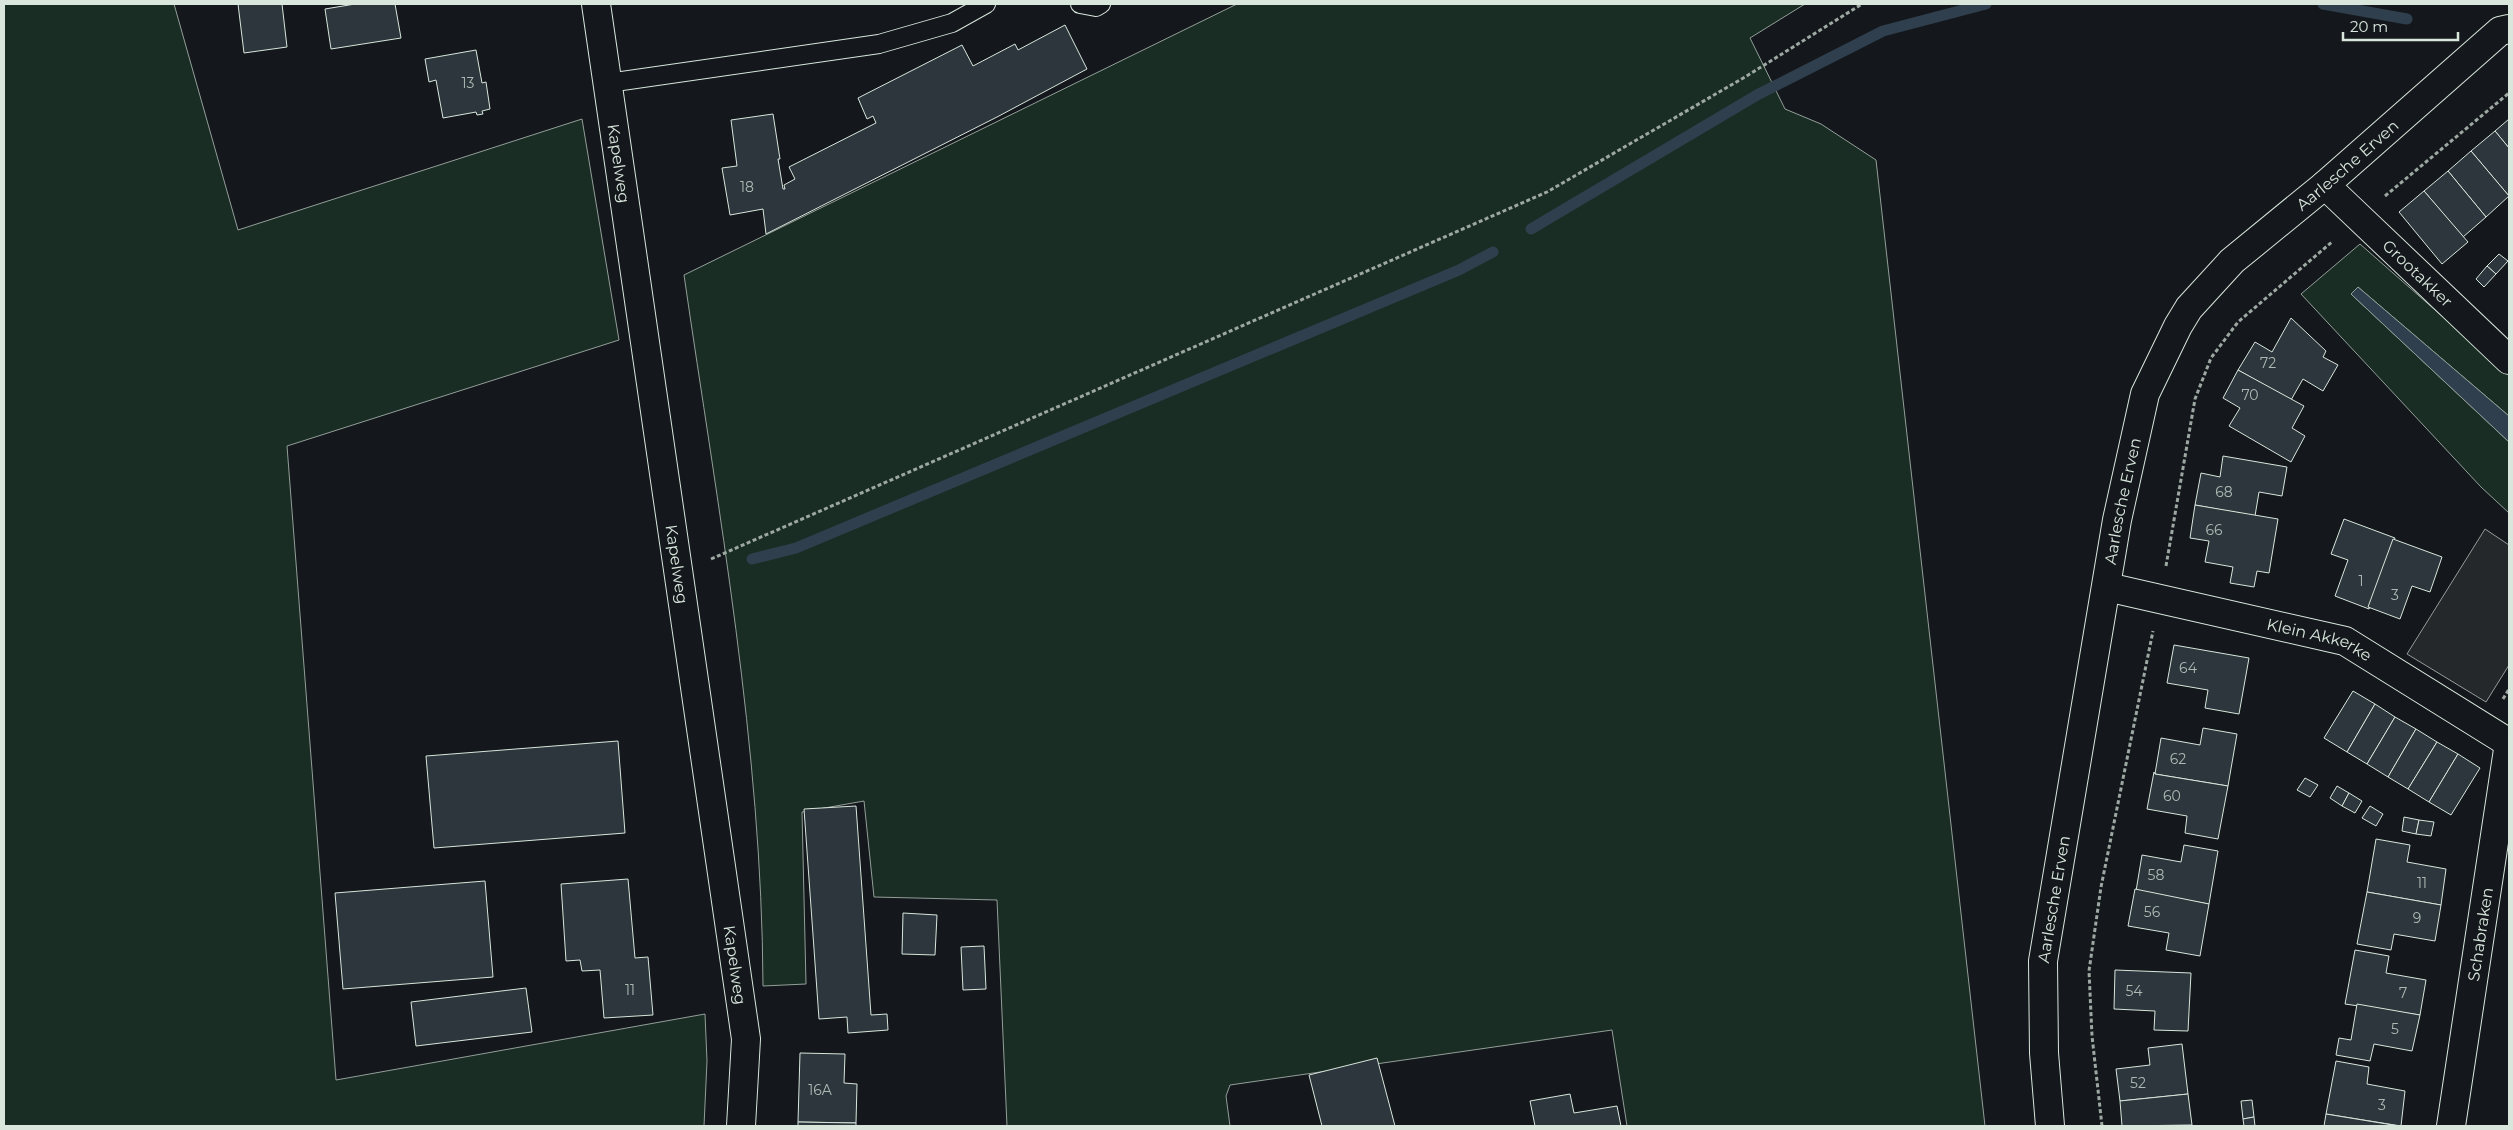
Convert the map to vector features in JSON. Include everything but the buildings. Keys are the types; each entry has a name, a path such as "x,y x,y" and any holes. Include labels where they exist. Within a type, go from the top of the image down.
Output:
{"street":[{"name":"Kapelweg","path":"596,4 746,1039 741,1126"},
{"name":"Aarlesche Erven","path":"2050,1126 2044,1053 2044,961 2117,520 2145,394 2178,326 2189,308 2232,261 2325,185 2500,31 2509,29"},
{"name":"Grootakker","path":"2325,185 2509,360"},
{"name":"Klein Akkerke","path":"2107,587 2345,641 2509,743"},
{"name":"Schabraken","path":"2451,1126 2509,743"}],"lane":[{"path":"608,84 879,44 952,23 986,4"},
{"path":"1080,4 1096,7 1101,4"}],"path":[{"path":"678,573 1546,192 1745,76 1862,4"},
{"path":"2102,1126 2092,1036 2089,971 2101,887 2160,599 2195,399 2211,358 2238,322 2509,93"}],"green space":[{"path":"4,4 174,4 238,230 582,119 619,340 287,446 336,1080 705,1014 707,1061 704,1126 4,1126"},
{"path":"1237,4 1805,4 1750,38 1785,109 1821,124 1876,160 1985,1126 1627,1126 1612,1030 1230,1085 1226,1096 1230,1126 1007,1126 997,900 874,897 864,801 802,812 806,984 763,986 761,897 747,718 724,540 684,275"},
{"path":"2360,244 2509,375 2509,416 2358,287 2351,294 2509,442 2509,513 2481,487 2301,294"}],"shaded area":[{"path":"2485,529 2509,545 2509,665 2486,702 2407,654"}],"water":[{"path":"2358,287 2509,416 2509,442 2351,294"}],"waterway":[{"path":"1531,229 1757,95 1883,31 1986,4"},
{"path":"2323,4 2407,19"},
{"path":"752,559 796,548 1459,270 1493,252"}]}
